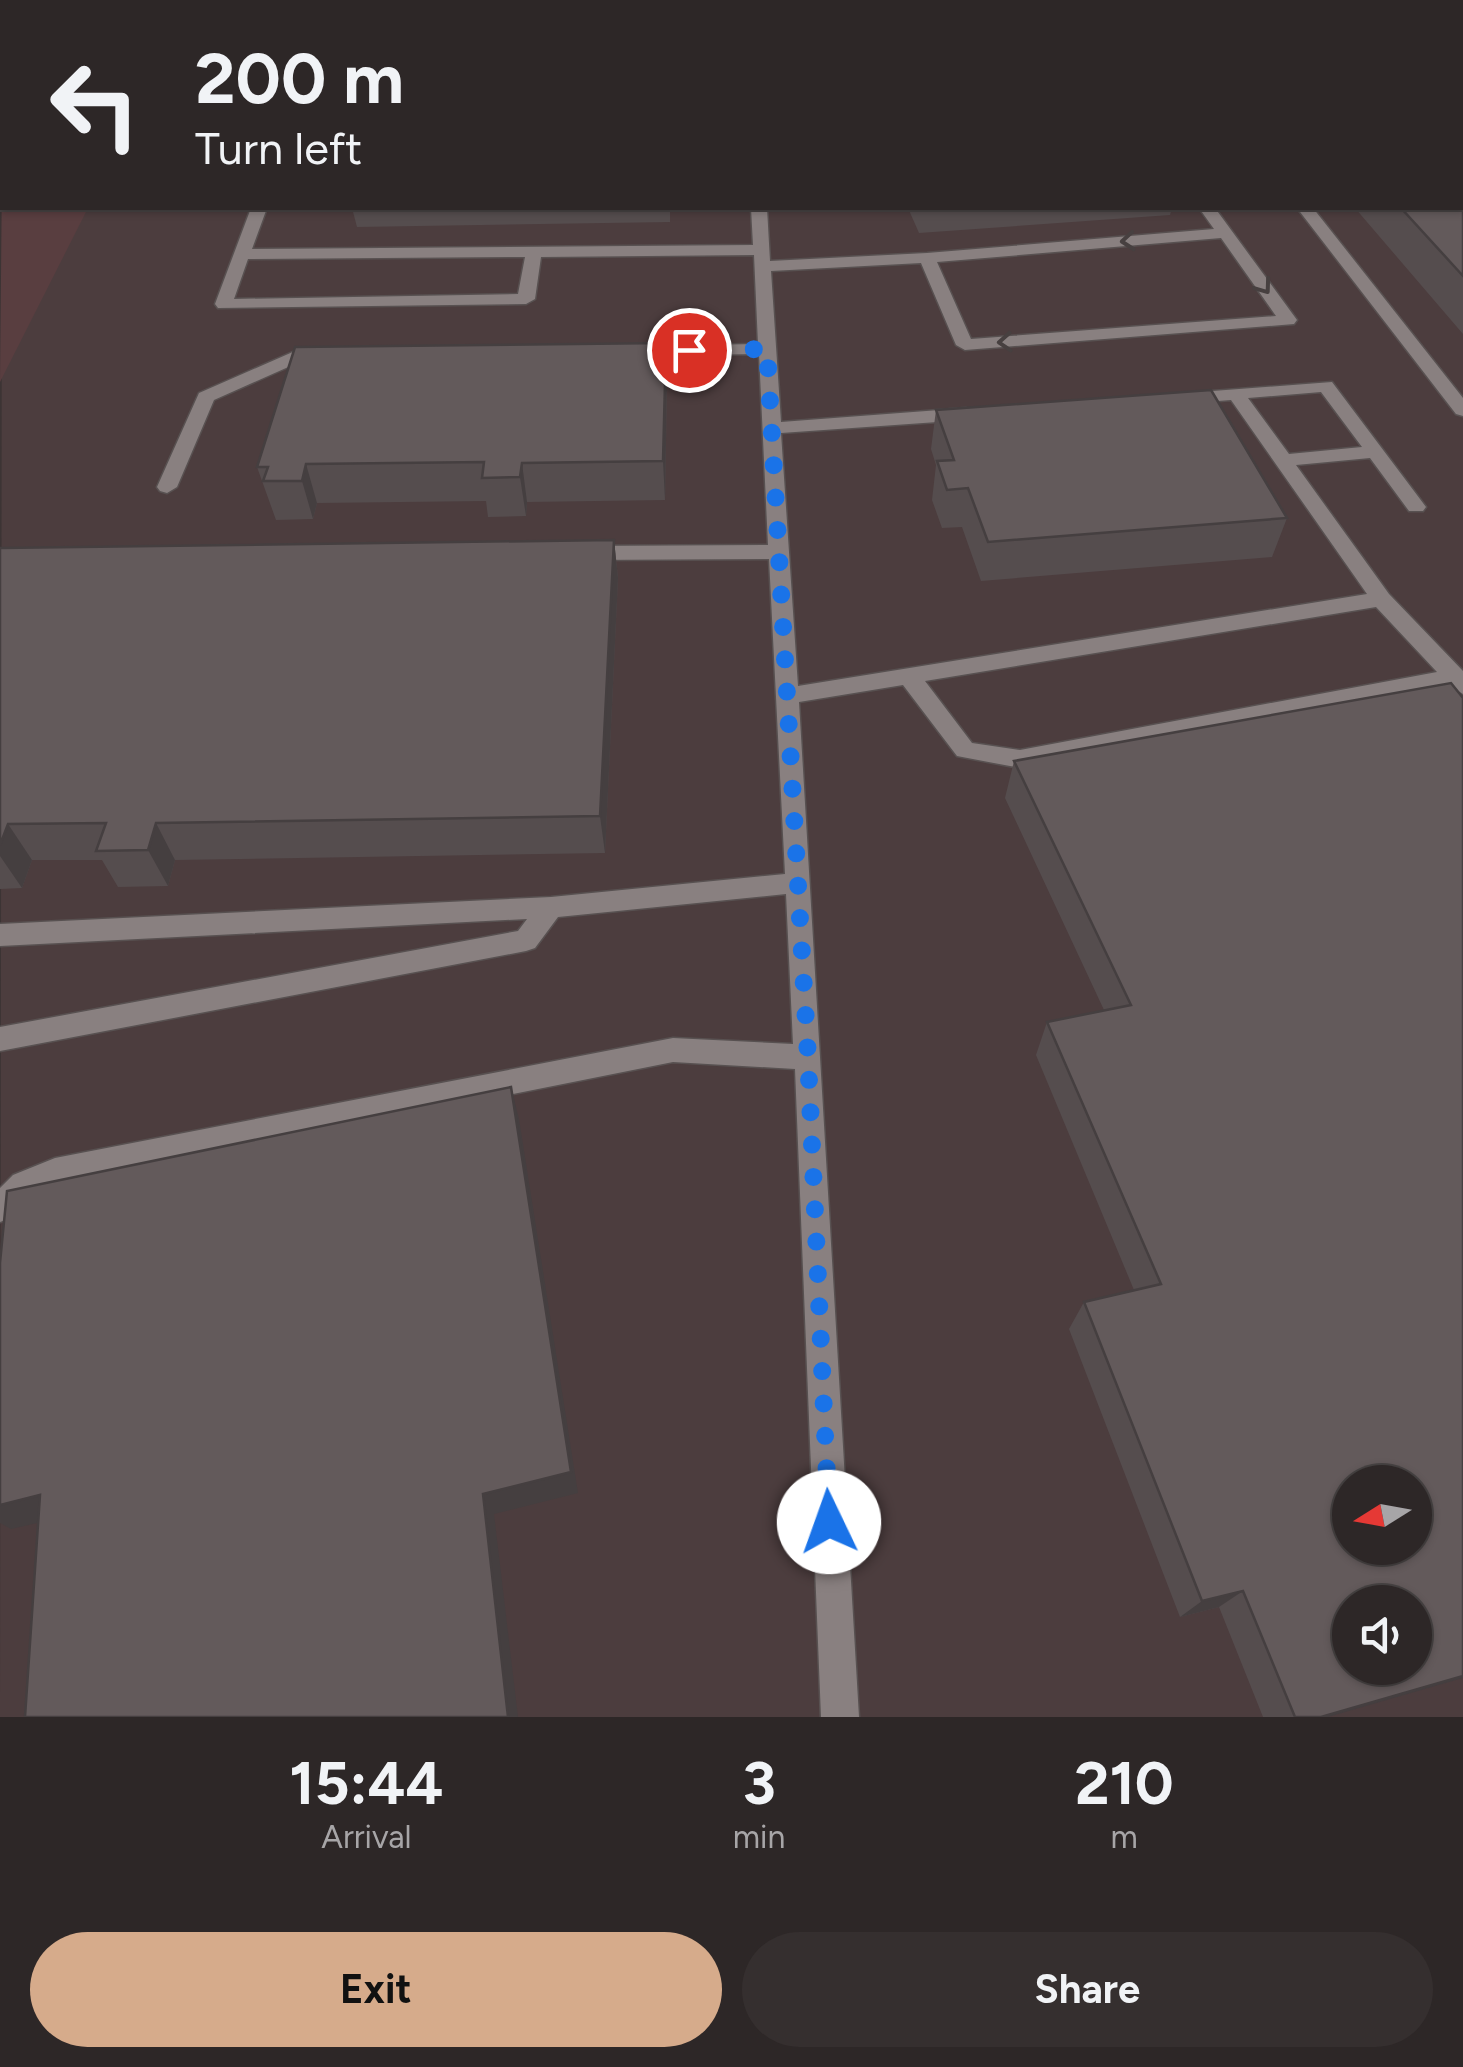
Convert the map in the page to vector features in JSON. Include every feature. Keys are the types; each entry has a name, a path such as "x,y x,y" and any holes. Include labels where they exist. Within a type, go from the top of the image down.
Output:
{"street":[{"path":"259,210 224,304 526,299 534,252"},
{"path":"759,210 808,1057 840,1717"},
{"path":"926,258 965,345 1288,320 1208,210"},
{"path":"1307,210 1463,410"},
{"path":"242,254 534,252 926,258 1225,233"},
{"path":"612,351 767,349"},
{"path":"168,487 206,398 300,355 340,354"},
{"path":"1158,400 1326,386 1416,507"},
{"path":"1236,394 1381,599 1459,682"},
{"path":"772,428 984,413"},
{"path":"1281,461 1374,452"},
{"path":"562,554 778,552"},
{"path":"787,696 1381,599"},
{"path":"908,676 965,750 1020,759 1459,682"},
{"path":"0,935 551,907 797,883"},
{"path":"0,1038 526,940 551,907"},
{"path":"0,1208 23,1185 55,1172 673,1050 808,1057"}],"shaded area":[{"path":"2,210 1463,210 1463,1717 0,1717"},
{"path":"2,210 87,210 0,382"}],"building":[{"path":"1403,210 1463,210 1463,276"},
{"path":"666,343 663,461 522,463 520,477 482,478 484,462 306,464 302,481 263,481 268,467 257,467 295,347"},
{"path":"1211,390 1287,518 988,542 968,488 947,490 937,461 954,460 936,410"},
{"path":"614,540 600,816 156,823 148,850 96,851 106,823 8,824 0,845 0,548"},
{"path":"1451,683 1463,698 1463,1676 1432,1685 1432,1585 1332,1585 1332,1685 1432,1685 1321,1717 1295,1717 1243,1591 1202,1601 1084,1302 1161,1284 1047,1022 1131,1005 1014,761"},
{"path":"511,1087 571,1472 483,1494 508,1717 25,1717 40,1495 0,1505 0,1263 7,1191"}],"route":[{"path":"689,350 767,349 808,1057 829,1522"}]}
